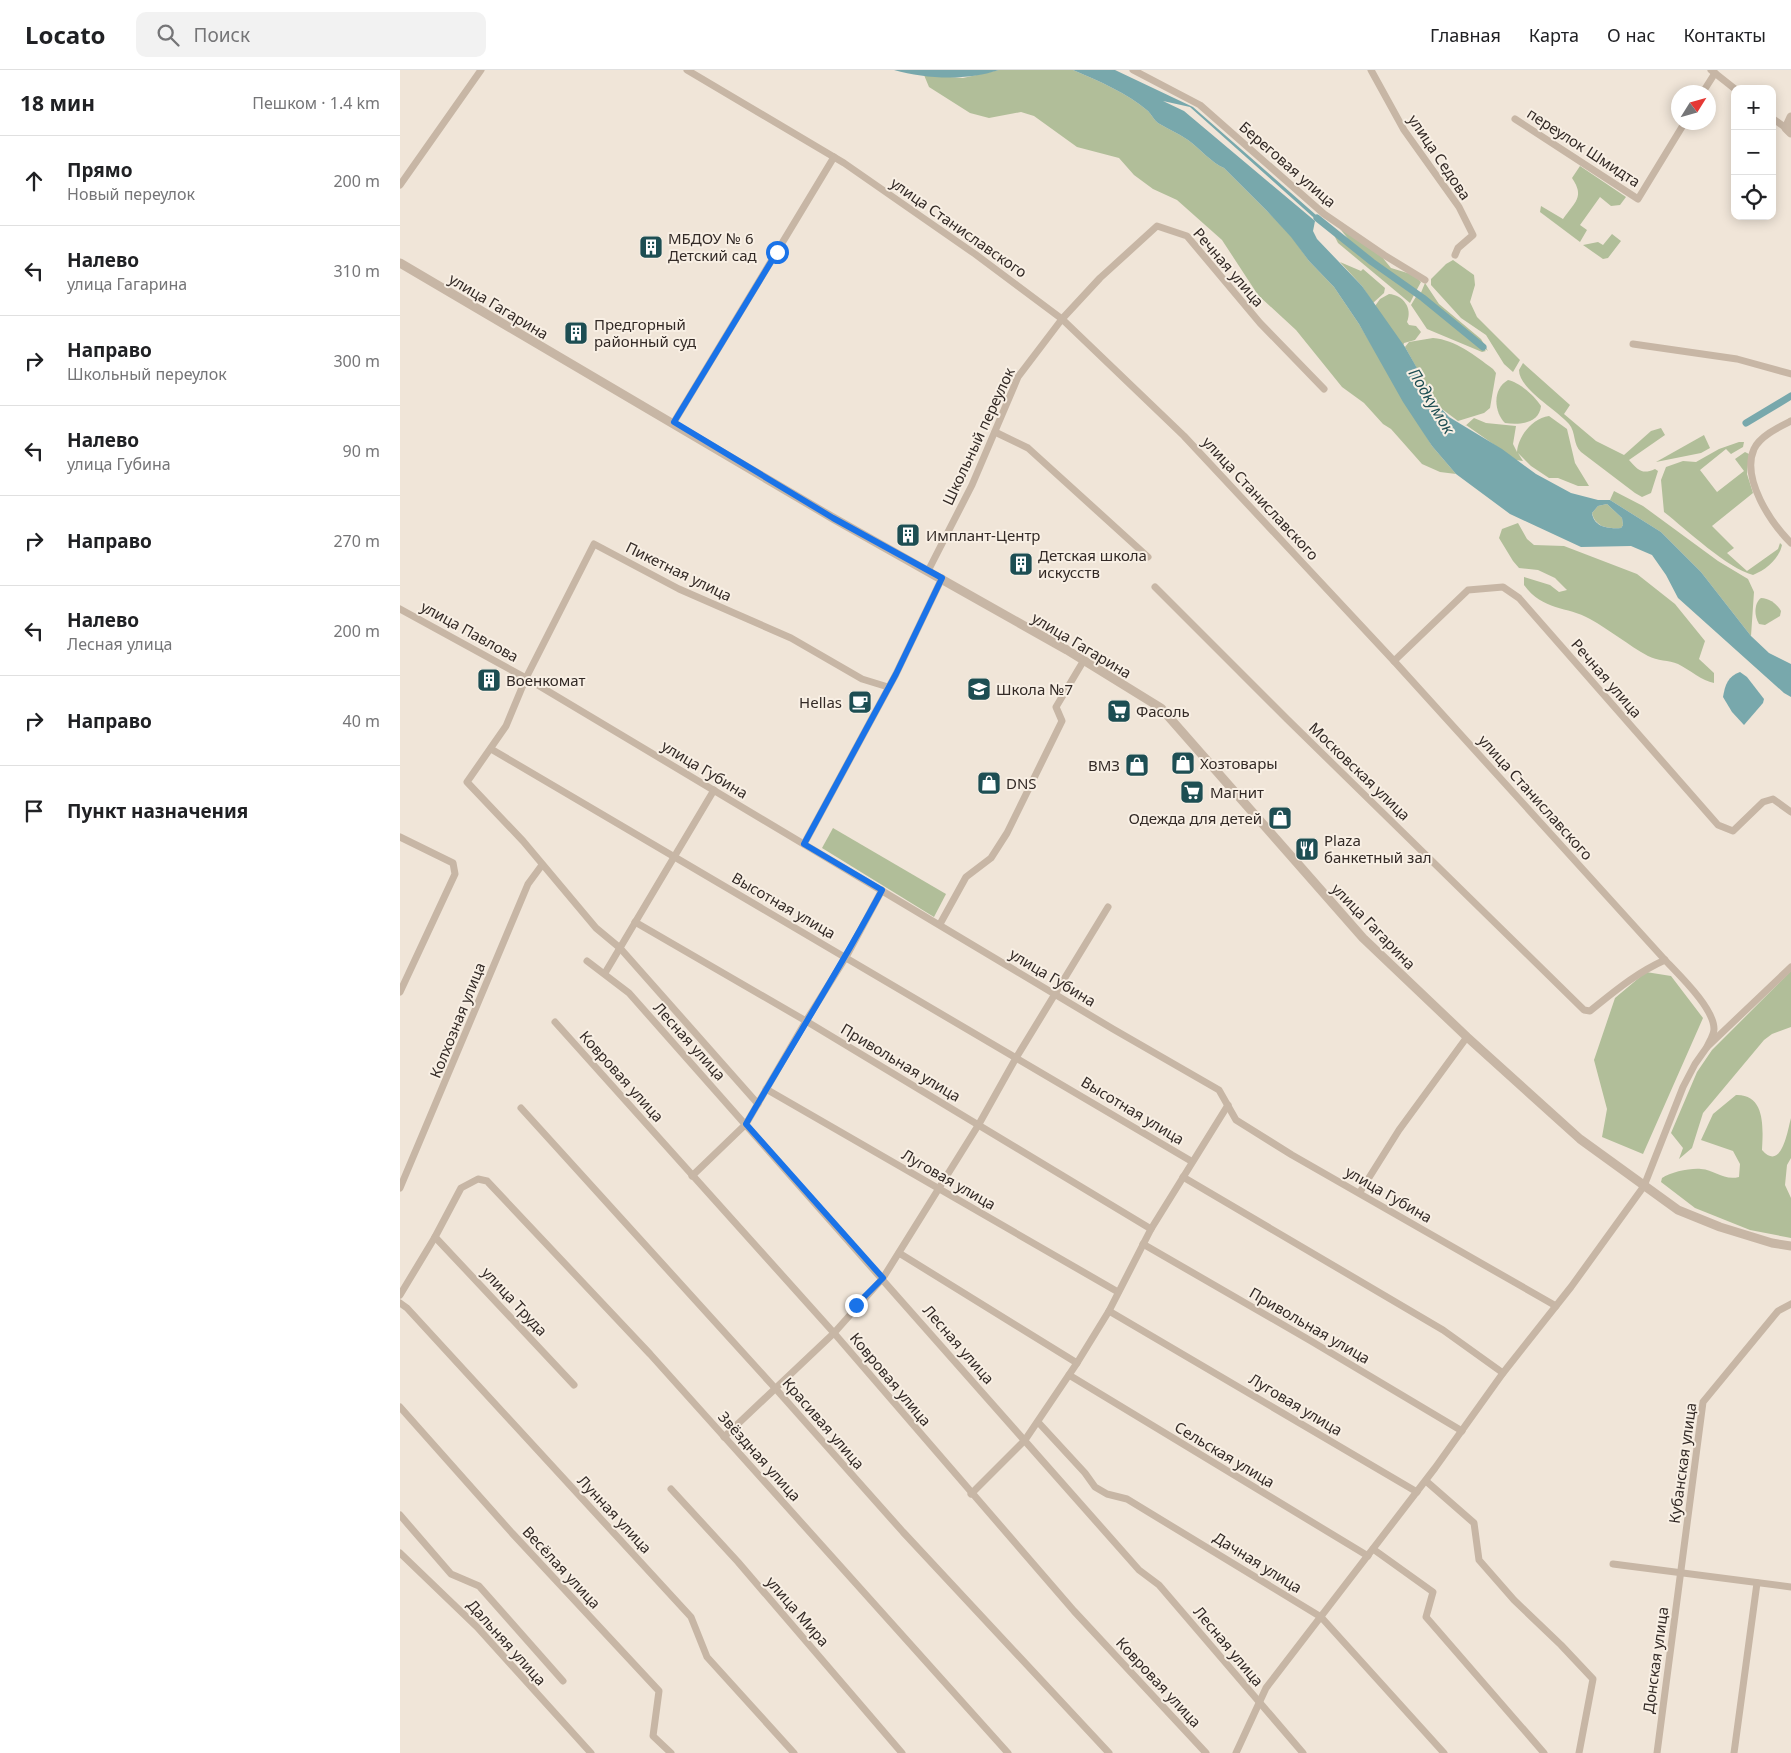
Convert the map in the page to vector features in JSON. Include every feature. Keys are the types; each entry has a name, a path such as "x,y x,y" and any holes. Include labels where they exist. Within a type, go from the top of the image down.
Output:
{"street":[{"path":"400,185 481,70"},
{"name":"улица Станиславского","path":"687,70 834,156 975,254 1062,318 1184,436 1394,661 1665,960 1703,1004 1711,1017 1714,1028 1707,1047"},
{"name":"Береговая улица","path":"1133,70 1200,105 1289,185 1329,217 1384,255 1426,280"},
{"name":"улица Седова","path":"1371,70 1404,130 1459,208 1473,235 1458,248 1455,255"},
{"path":"1706,85 1713,72 1731,86"},
{"path":"1776,121 1788,131 1791,117"},
{"name":"переулок Шмидта","path":"1515,119 1638,199 1680,130"},
{"path":"674,422 834,156"},
{"name":"Речная улица","path":"1062,318 1100,278 1157,226 1174,230 1187,236 1260,324 1324,389"},
{"name":"улица Гагарина","path":"400,263 1084,660 1161,708 1363,938 1467,1037 1580,1139 1678,1210 1720,1227 1772,1243 1791,1246"},
{"name":"Школьный переулок","path":"928,571 972,485 1018,377 1062,318"},
{"path":"1633,344 1737,359 1791,374"},
{"path":"1791,421 1763,438 1754,448 1751,462 1754,482 1763,506 1779,531 1791,543"},
{"path":"995,432 1028,448 1148,557"},
{"name":"Пикетная улица","path":"526,678 594,544 679,589 791,638 862,679 888,687"},
{"path":"804,844 888,687 942,578"},
{"name":"Московская улица","path":"1155,586 1287,719 1584,1010 1590,1011 1644,969 1665,960"},
{"name":"Речная улица","path":"1394,661 1468,590 1504,587 1519,598 1718,825 1733,831 1763,802 1773,799 1791,812"},
{"name":"улица Павлова","path":"400,609 526,678"},
{"path":"940,924 966,877 991,858 1007,833 1062,721 1056,707 1084,660"},
{"path":"491,749 506,726 526,678"},
{"name":"улица Губина","path":"526,678 1219,1090 1236,1120 1292,1155 1360,1192 1556,1306"},
{"name":"Лесная улица","path":"491,749 467,782 522,841 596,928 620,948 758,1104"},
{"name":"Высотная улица","path":"491,749 1191,1161"},
{"path":"604,973 714,790"},
{"path":"400,837 453,863 455,874 400,992"},
{"name":"Колхозная улица","path":"400,1188 528,884 542,865"},
{"path":"692,1176 746,1124 846,957 882,890"},
{"path":"724,1437 834,1333 883,1278 979,1124 1016,1058 1108,907"},
{"name":"Привольная улица","path":"635,922 806,1021 1151,1229"},
{"name":"Лесная улица","path":"587,961 629,993 883,1278 1139,1570 1159,1585 1303,1753"},
{"path":"1236,1753 1266,1688 1426,1481 1503,1373 1556,1306 1644,1186 1683,1087 1695,1064 1707,1047 1791,967"},
{"name":"Ковровая улица","path":"555,1022 834,1333 971,1494 1074,1611 1206,1753"},
{"path":"1360,1192 1408,1117 1467,1037"},
{"name":"Луговая улица","path":"766,1089 1118,1292"},
{"path":"971,1494 1025,1440 1077,1364 1109,1311 1151,1229 1191,1161 1228,1104"},
{"name":"Красивая улица","path":"521,1108 775,1388 902,1532 1109,1753"},
{"path":"1183,1177 1443,1330 1503,1373"},
{"name":"Звёздная улица","path":"435,1237 461,1188 478,1179 487,1181 650,1354 1008,1753"},
{"path":"400,1295 435,1237"},
{"name":"улица Труда","path":"435,1237 574,1384"},
{"name":"Привольная улица","path":"1143,1244 1462,1431"},
{"path":"899,1254 1077,1364"},
{"name":"Лунная улица","path":"400,1303 407,1308 691,1617 707,1657 794,1753"},
{"name":"Кубанская улица","path":"1681,1571 1703,1402 1778,1311 1791,1304"},
{"name":"Луговая улица","path":"1109,1311 1417,1492"},
{"name":"Сельская улица","path":"1069,1375 1368,1556"},
{"name":"Весёлая улица","path":"400,1407 512,1533 658,1691 653,1736 671,1753"},
{"name":"Дачная улица","path":"1038,1422 1085,1473 1095,1488 1107,1494 1127,1499 1321,1617 1444,1753"},
{"path":"1426,1481 1474,1523 1479,1560 1514,1600 1594,1679 1579,1753"},
{"name":"улица Мира","path":"671,1489 738,1562 902,1753"},
{"path":"400,1515 452,1574 479,1586 563,1681"},
{"path":"1373,1549 1433,1592 1426,1617 1544,1753"},
{"name":"Дальняя улица","path":"400,1553 477,1627 591,1753"},
{"path":"1613,1564 1791,1586"},
{"name":"Донская улица","path":"1657,1753 1681,1571"},
{"path":"1734,1753 1758,1583"}],"green space":[{"path":"999,70 1073,70 1083,74 1131,99 1148,111 1158,123 1188,140 1224,168 1292,237 1309,261 1334,287 1359,324 1432,446 1456,474 1440,472 1422,464 1391,429 1383,424 1364,403 1342,387 1296,330 1258,295 1222,240 1177,200 1153,189 1134,175 1119,158 1077,147 1034,116 1021,112 989,118 970,113 929,87 924,75 963,78"},
{"path":"1580,166 1626,197 1620,205 1611,206 1600,197 1580,225 1587,230 1580,242 1540,212 1541,206 1563,219 1577,199 1578,190 1572,178"},
{"path":"1338,226 1382,257 1391,268 1414,275 1421,282 1415,293 1349,240"},
{"path":"1333,233 1414,295 1410,303 1338,243"},
{"path":"1612,234 1621,241 1608,258 1603,259 1583,245 1598,242 1603,245"},
{"path":"1453,260 1474,275 1475,285 1470,302 1477,317 1520,360 1513,372 1504,364 1486,335 1461,318 1431,285 1431,279 1446,264"},
{"path":"1340,262 1361,271 1363,269 1385,288 1384,293 1373,303 1362,286"},
{"path":"1425,283 1439,304 1481,339 1488,351 1420,295"},
{"path":"1389,294 1399,297 1406,303 1409,312 1407,322 1409,325 1416,326 1421,332 1415,340 1404,343 1403,347 1375,306 1380,299"},
{"path":"1417,295 1486,351 1482,352 1427,329 1411,305"},
{"path":"1433,338 1457,345 1496,373 1490,408 1484,413 1458,421 1438,406 1405,347 1409,342"},
{"path":"1523,363 1570,405 1564,414 1596,441 1624,455 1651,431 1661,428 1665,435 1629,460 1640,470 1647,472 1655,469 1658,471 1651,493 1642,497 1635,493 1578,449 1569,424 1525,384 1519,370"},
{"path":"1508,380 1526,390 1541,406 1536,417 1532,420 1510,424 1505,423 1501,418 1497,407 1497,395 1499,389"},
{"path":"1549,416 1567,429 1575,463 1589,486 1578,486 1558,478 1549,478 1531,466 1518,453 1523,461 1516,460 1466,425 1474,418 1486,423 1516,426 1513,444 1517,452 1520,440 1527,429 1537,420"},
{"path":"1704,435 1710,448 1701,453 1656,462"},
{"path":"1744,442 1743,447 1731,454 1726,449 1700,470 1717,492 1744,471 1735,459 1745,452 1749,454 1747,474 1753,493 1712,526 1734,548 1727,553 1747,571 1778,549 1780,543 1782,545 1778,555 1771,563 1753,575 1719,557 1664,512 1661,480 1666,467 1683,461 1696,462 1719,449"},
{"path":"1614,491 1643,506 1718,561 1748,579 1754,592 1751,636 1701,572 1661,532 1610,500"},
{"path":"1607,504 1622,518 1623,525 1621,528 1603,526 1594,518 1592,513 1598,506"},
{"path":"1518,523 1527,539 1534,545 1564,546 1637,574 1675,604 1705,641 1699,659 1714,673 1714,683 1700,678 1678,664 1648,656 1590,619 1547,604 1531,593 1524,585 1524,577 1550,585 1559,592 1567,590 1555,578 1538,570 1519,568 1513,561 1499,538 1502,529"},
{"path":"1761,598 1772,602 1781,611 1780,616 1765,625 1759,624 1757,621 1756,606"},
{"path":"833,828 946,894 934,917 822,848"},
{"path":"1791,971 1791,1027 1772,1034 1764,1040 1703,1113 1692,1148 1679,1159 1683,1148 1671,1133 1697,1072 1712,1050"},
{"path":"1646,972 1671,976 1703,1018 1643,1154 1602,1137 1607,1109 1594,1060 1615,998"},
{"path":"1736,1095 1746,1096 1758,1106 1763,1132 1762,1150 1769,1156 1775,1156 1779,1153 1786,1139 1791,1118 1791,1158 1787,1165 1785,1185 1791,1198 1791,1238 1750,1230 1695,1208 1661,1182 1662,1178 1670,1174 1692,1169 1706,1170 1729,1178 1739,1177 1740,1164 1733,1151 1701,1140 1713,1114"}],"water":[{"path":"894,70 999,70 973,76 946,78"},
{"name":"Подкумок","path":"1073,70 1115,70 1193,107 1324,222 1322,225 1190,107 1163,101 1184,111 1315,221 1313,231 1317,239 1362,286 1405,347 1438,405 1449,417 1502,449 1536,474 1571,493 1598,500 1610,500 1661,532 1701,572 1751,636 1769,653 1791,664 1791,697 1784,693 1678,598 1666,575 1652,555 1631,546 1581,547 1510,514 1456,474 1432,446 1403,402 1359,324 1334,287 1309,261 1291,237 1267,211 1224,168 1188,140 1158,123 1148,111 1131,99","holes":["1607,504 1622,518 1623,525 1621,528 1611,528 1599,524 1593,518 1592,513 1598,506"]},
{"path":"1740,672 1747,677 1764,699 1763,703 1744,725 1732,712 1723,697 1728,682"}],"waterway":[{"path":"1317,218 1372,262 1423,298 1483,347"},
{"path":"1746,423 1791,396"}],"place":[{"name":"МБДОУ № 6 Детский сад","path":"651,247"},
{"name":"Предгорный районный суд","path":"576,333"},
{"name":"Имплант-Центр","path":"908,535"},
{"name":"Детская школа искусств","path":"1021,564"},
{"name":"Военкомат","path":"489,680"},
{"name":"Школа №7","path":"979,689"},
{"name":"Hellas","path":"860,702"},
{"name":"Фасоль","path":"1119,711"},
{"name":"Хозтовары","path":"1183,763"},
{"name":"ВМЗ","path":"1137,765"},
{"name":"DNS","path":"989,783"},
{"name":"Магнит","path":"1192,792"},
{"name":"Одежда для детей","path":"1280,818"},
{"name":"Plaza банкетный зал","path":"1307,849"}],"route":[{"path":"777,252 723,338 674,422 833,518 942,578 896,674 804,844 882,890 846,957 746,1124 883,1278 856,1305"}]}
